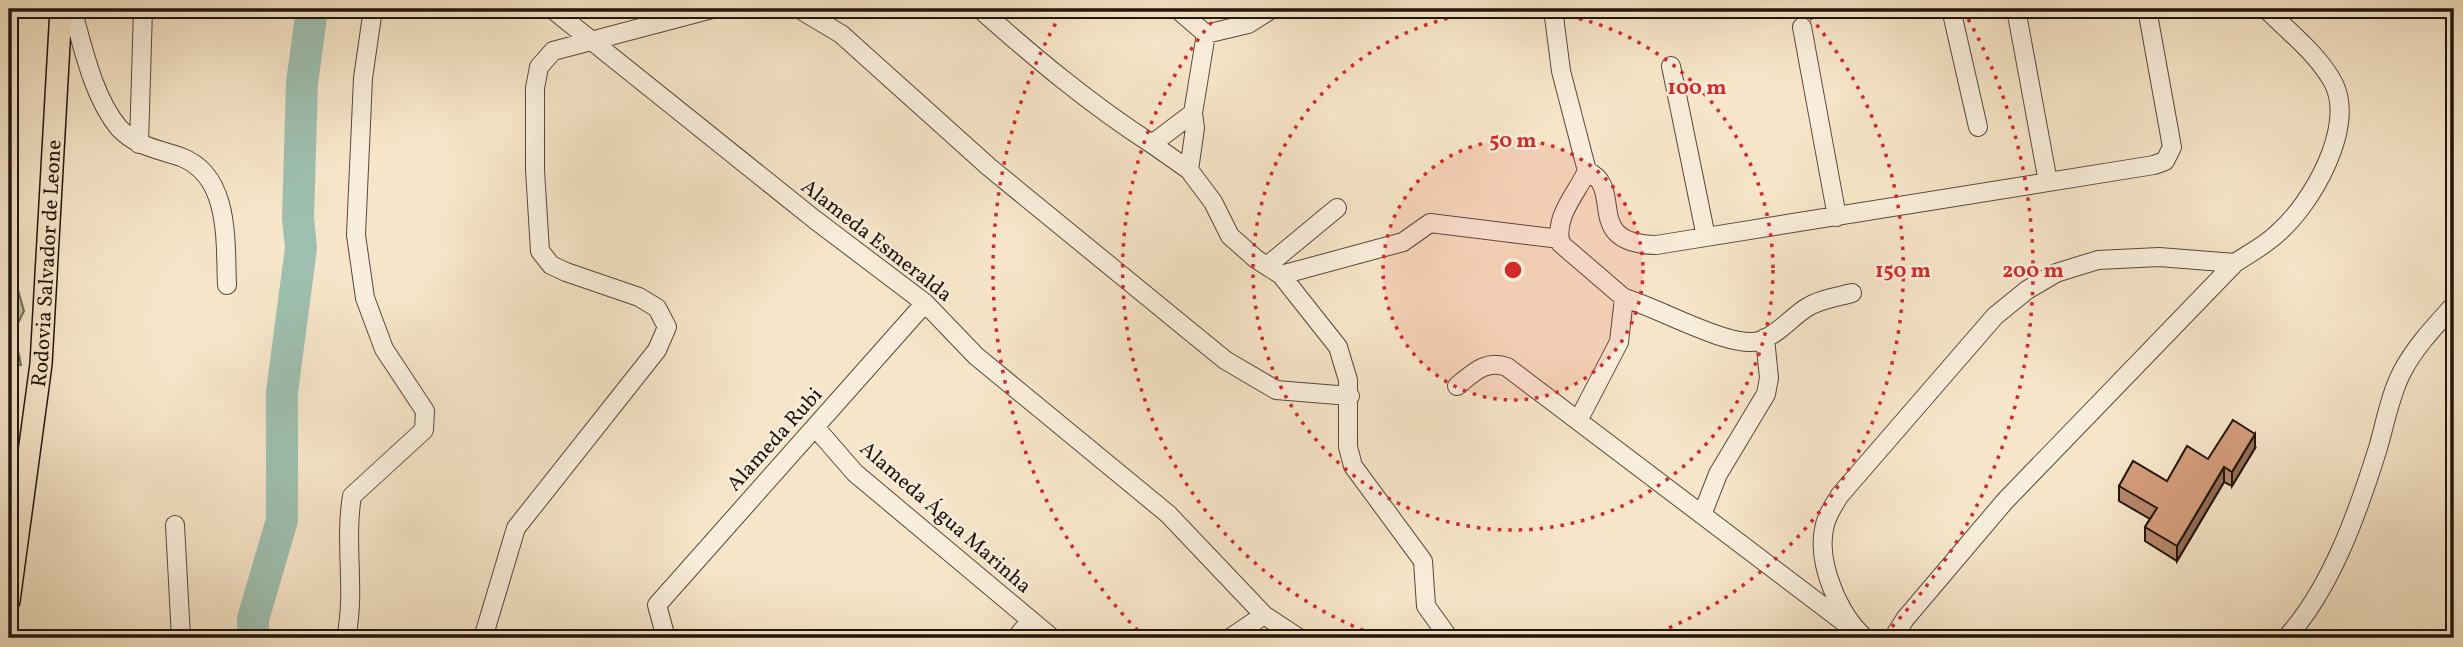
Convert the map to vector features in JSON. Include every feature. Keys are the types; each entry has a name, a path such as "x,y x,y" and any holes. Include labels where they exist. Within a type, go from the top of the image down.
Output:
{"main road":[{"name":"Rodovia Salvador de Leone","path":"9,601 41,364 61,9"}],"street":[{"path":"72,9 104,103 120,128 139,144 185,159 216,191 222,211 227,285"},
{"path":"139,144 143,9"},
{"path":"346,638 353,586 347,551 352,496 424,430 426,419 425,411 384,349 365,298 356,235 363,78 373,9"},
{"name":"Alameda Esmeralda","path":"552,9 814,219 925,303 976,356 1168,514 1264,615 1299,638"},
{"path":"483,638 516,528 657,350 667,327 657,309 639,297 566,272 551,265 540,251 535,170 535,88 539,66 552,51 712,9"},
{"path":"799,9 841,34 989,167 1225,360 1276,390 1350,396"},
{"path":"980,9 1048,69 1116,122 1189,170 1213,202 1230,236 1255,259 1275,270 1338,346 1345,364 1350,396 1348,447 1353,466 1423,561 1426,606 1450,638"},
{"path":"1177,9 1206,34"},
{"path":"1206,34 1248,24 1272,9"},
{"path":"1553,9 1561,71 1587,171 1562,213 1560,239 1572,256 1624,298 1663,310 1726,340 1747,343 1765,338 1816,302 1852,293"},
{"path":"1951,9 1978,127"},
{"path":"2016,9 2048,182"},
{"path":"1587,171 1598,176 1602,182 1608,218 1615,232 1628,241 1656,245 2154,165 2169,157 2171,133 2147,9"},
{"path":"1893,638 1905,619 2005,501 2235,263 2279,233 2302,207 2323,173 2335,139 2340,110 2335,86 2321,65 2266,9"},
{"path":"1802,27 1837,217"},
{"path":"1189,170 1195,128 1193,113 1206,34"},
{"path":"1671,66 1706,237"},
{"path":"1152,144 1193,113"},
{"path":"1275,270 1338,208"},
{"path":"1275,270 1403,242 1430,223 1560,239"},
{"path":"1862,636 1842,607 1825,561 1823,533 1827,518 1840,495 1995,316 2027,290 2056,273 2098,260 2159,257 2235,263"},
{"path":"1579,419 1619,342 1624,298"},
{"name":"Alameda Rubi","path":"666,638 657,605 925,303"},
{"path":"2286,638 2306,616 2339,553 2375,457 2401,374 2416,349 2454,305"},
{"path":"1702,514 1718,474 1766,394 1769,378 1765,338"},
{"path":"1457,386 1486,365 1497,363 1579,419 1862,636"},
{"name":"Alameda Água Marinha","path":"815,427 855,473 1052,638"},
{"path":"175,526 181,638"},
{"path":"1230,638 1264,615"},
{"path":"1016,638 1031,620"}],"green space":[{"path":"9,275 14,276 24,311 14,331 21,365 9,367"}],"building":[{"path":"2233,420 2255,434 2232,472 2224,467 2177,546 2145,527 2157,508 2119,486 2133,461 2167,481 2187,446 2208,459"}],"waterway":[{"path":"253,638 253,619 282,520 282,392 301,248 298,218 302,83 312,9"}]}
